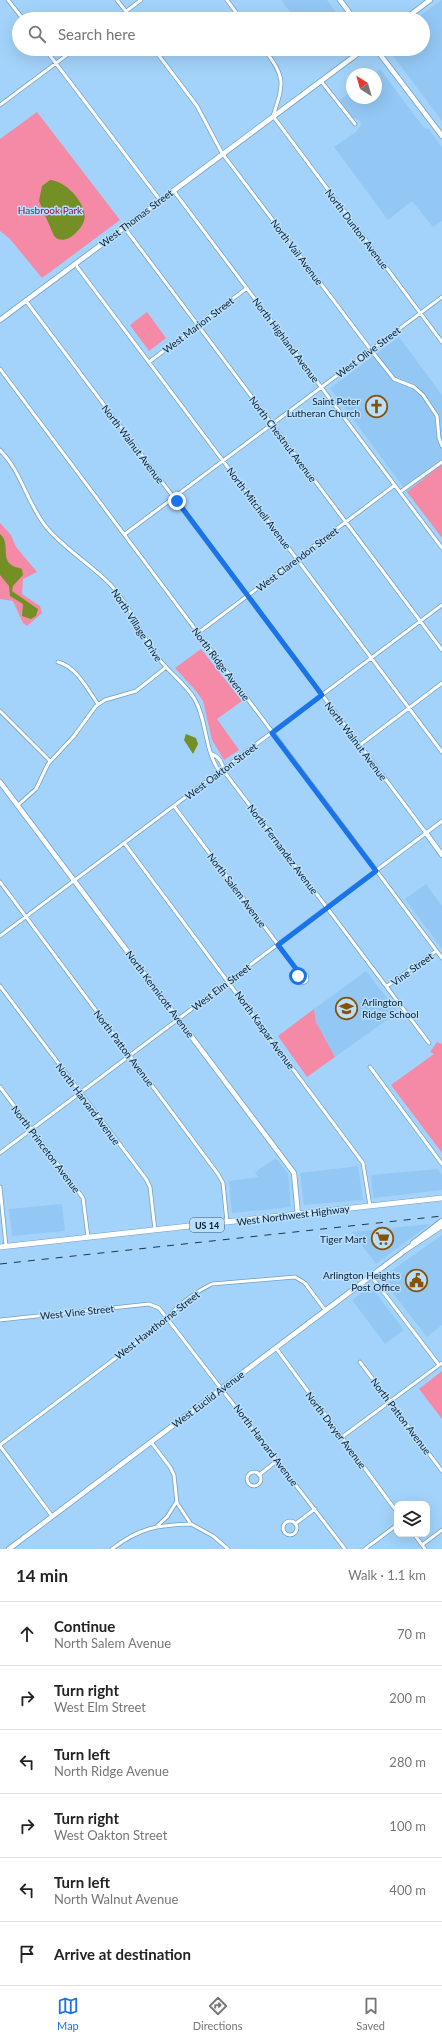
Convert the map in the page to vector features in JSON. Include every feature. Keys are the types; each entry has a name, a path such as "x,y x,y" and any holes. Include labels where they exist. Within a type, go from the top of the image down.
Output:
{"main road":[{"name":"West Northwest Highway","path":"0,1247 442,1198"}],"street":[{"path":"8,0 17,12"},
{"path":"117,0 126,11 141,0"},
{"path":"227,0 236,12"},
{"path":"340,0 349,12"},
{"path":"414,12 430,0"},
{"path":"50,56 160,200"},
{"path":"0,104 66,56"},
{"name":"North Vail Avenue","path":"159,56 197,106 222,154 371,350 394,379 414,387 423,395 437,416 439,438 442,446"},
{"path":"269,56 277,66 282,79 281,92 273,116"},
{"name":"West Thomas Street","path":"0,320 354,56"},
{"path":"381,56 442,136"},
{"path":"320,81 355,124"},
{"name":"North Dunton Avenue","path":"273,116 442,342"},
{"name":"North Highland Avenue","path":"173,190 442,548"},
{"name":"North Chestnut Avenue","path":"124,227 273,424 345,523 442,650"},
{"name":"North Mitchell Avenue","path":"75,264 224,460 442,752"},
{"name":"West Marion Street","path":"149,362 247,288"},
{"name":"West Olive Street","path":"125,534 442,297"},
{"name":"North Walnut Avenue","path":"26,301 442,855"},
{"name":"North Ridge Avenue","path":"0,369 442,958"},
{"name":"North Village Drive","path":"0,450 14,467 30,502 42,522 58,540 99,574 116,591 166,668 189,690 195,700 206,740 212,754 212,760 218,769 223,770 223,765 216,756 212,754"},
{"path":"400,492 442,462"},
{"name":"West Clarendon Street","path":"198,633 395,485"},
{"name":"West Oakton Street","path":"0,936 125,844 442,605"},
{"path":"58,662 67,664 74,670 98,704"},
{"path":"18,805 36,789 50,761 74,736 90,711 105,700 136,691 166,668"},
{"path":"360,745 442,683"},
{"path":"0,711 50,761"},
{"name":"North Fernandez Avenue","path":"223,770 430,1043"},
{"name":"North Kennicott Avenue","path":"0,782 76,880 294,1173 298,1215"},
{"name":"North Salem Avenue","path":"174,806 300,974"},
{"name":"West Elm Street","path":"0,1153 442,821"},
{"name":"North Kaspar Avenue","path":"125,844 363,1163 370,1206"},
{"name":"North Patton Avenue","path":"0,882 218,1174 223,1183 227,1222"},
{"name":"Vine Street","path":"387,986 436,951"},
{"name":"North Harvard Avenue","path":"0,986 148,1183 155,1230"},
{"path":"370,1067 442,1164"},
{"name":"North Princeton Avenue","path":"0,1087 83,1198 88,1237"},
{"path":"0,1187 6,1246"},
{"name":"West Euclid Avenue","path":"408,1249 420,1237 442,1221"},
{"name":"West Euclid Avenue","path":"9,1549 325,1310 442,1226"},
{"name":"West Hawthorne Street","path":"0,1446 161,1324 179,1306 212,1284 292,1276 305,1283 325,1310"},
{"path":"342,1438 440,1364 371,1276"},
{"name":"West Vine Street","path":"0,1320 149,1304 155,1306"},
{"name":"North Harvard Avenue","path":"155,1306 167,1317 216,1383 222,1388 346,1549"},
{"name":"North Dwyer Avenue","path":"276,1348 394,1508"},
{"name":"North Patton Avenue","path":"360,1362 442,1472"},
{"path":"151,1442 170,1467 174,1475 176,1501 191,1524 213,1536 228,1549"},
{"path":"0,1446 52,1516"},
{"path":"259,1475 278,1460"},
{"path":"254,1472 259,1475 260,1479 258,1484 252,1485 249,1483 247,1479 250,1474 254,1472"},
{"path":"154,1528 167,1517 176,1501"},
{"path":"295,1524 315,1510"},
{"path":"289,1521 295,1524 296,1532 292,1534 286,1533 283,1529 289,1521"},
{"path":"112,1549 129,1536 154,1528 164,1525 191,1524"},
{"path":"365,1549 394,1527"},
{"path":"422,1545 442,1530"},
{"path":"416,1537 425,1549"}],"shaded area":[{"path":"281,0 327,0 336,12 290,12"},
{"path":"442,0 442,121 393,56 430,56 430,12 425,12"},
{"path":"382,72 424,128 429,129 442,147 442,221 433,227 412,201 388,220 334,147 356,132 361,125 359,120 352,117 340,100 346,96 346,104 382,104"},
{"path":"50,180 56,181 69,189 83,208 85,215 82,225 79,230 67,239 62,240 54,236 39,201 42,186"},
{"path":"399,337 442,395 442,464 407,492 330,388"},
{"path":"0,534 5,542 6,555 9,563 14,567 22,569 23,575 13,586 12,591 38,609 36,616 31,619 22,616 23,604 10,596 9,586 0,575"},
{"path":"186,734 196,738 198,744 193,754 184,740"},
{"path":"426,884 442,906 442,949 405,899"},
{"path":"366,971 398,1012 335,1057 316,1022 314,1009"},
{"path":"276,1158 288,1174 291,1207 232,1213 229,1181 258,1177 255,1172"},
{"path":"358,1166 363,1200 304,1205 300,1173"},
{"path":"438,1169 442,1175 442,1190 373,1198 371,1175"},
{"path":"62,1204 65,1231 12,1236 9,1209"},
{"path":"430,1224 376,1264 352,1232"},
{"path":"442,1235 442,1325 427,1337 381,1278"},
{"path":"371,1286 404,1330 385,1344 352,1300"}],"green space":[{"name":"Hasbrook Park","path":"37,112 120,220 42,278 10,239 0,231 0,139"},
{"path":"147,312 166,338 149,351 130,325"},
{"path":"442,464 442,538 407,492"},
{"path":"0,523 11,535 16,547 37,572 23,579 22,594 40,606 42,613 27,626 23,623 13,601 0,599"},
{"path":"201,649 242,701 217,719 239,750 224,760 212,740 203,701 175,668"},
{"path":"314,1009 316,1022 335,1057 307,1077 278,1036"},
{"path":"437,1042 442,1044 442,1153 391,1085 434,1054 430,1052"},
{"path":"442,1371 442,1419 419,1389"}],"railway":[{"path":"0,1264 442,1216"}],"place":[{"name":"Saint Peter Lutheran Church","path":"376,407"},
{"name":"Arlington Ridge School","path":"346,1008"},
{"name":"Tiger Mart","path":"382,1239"},
{"name":"Arlington Heights Post Office","path":"416,1281"}],"route":[{"path":"177,501 322,695 272,733 376,871 278,945 300,974 298,976"}]}
